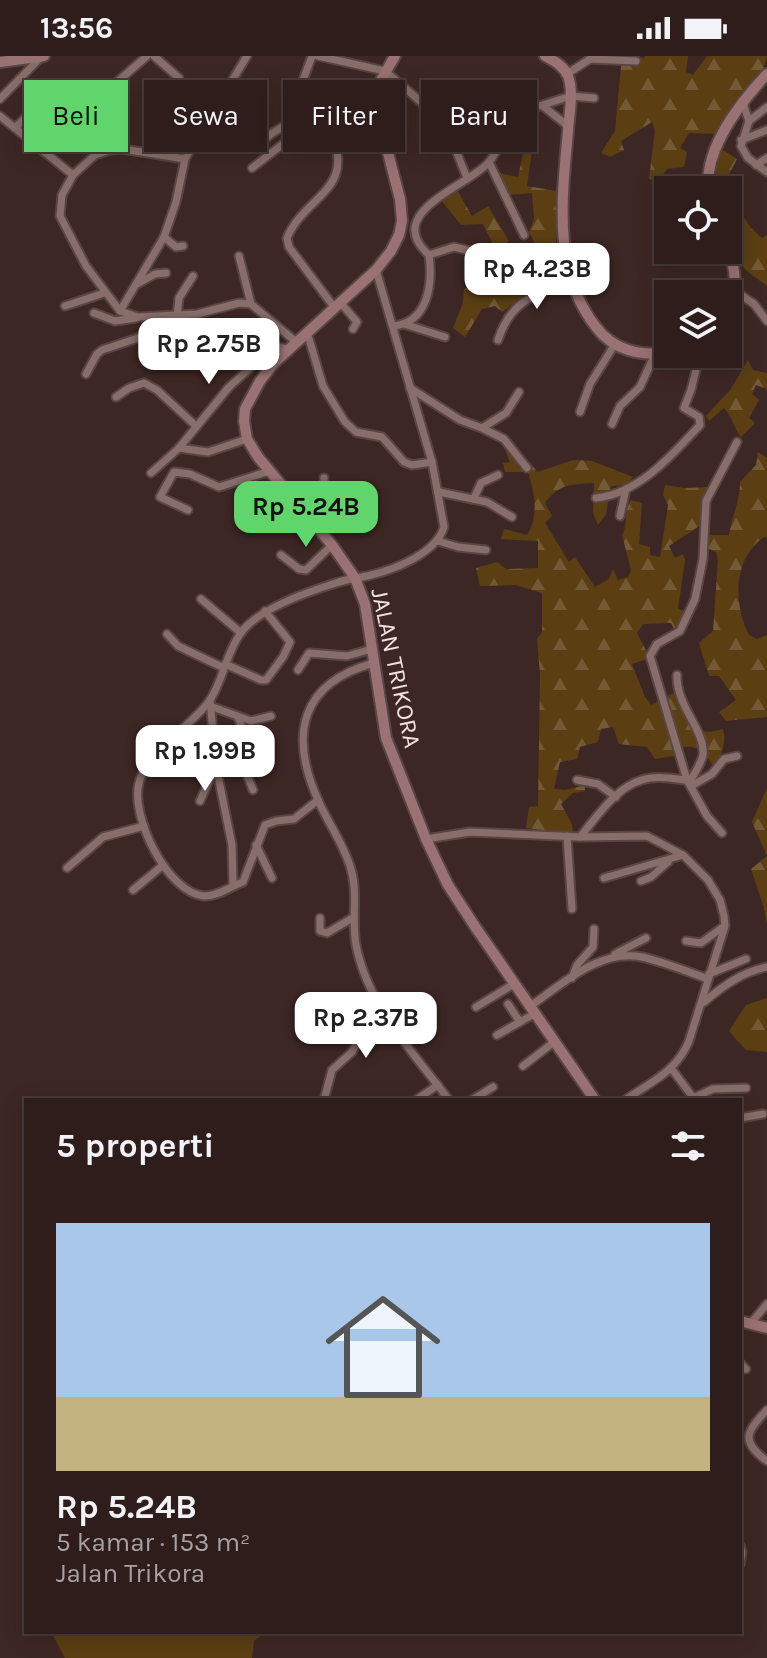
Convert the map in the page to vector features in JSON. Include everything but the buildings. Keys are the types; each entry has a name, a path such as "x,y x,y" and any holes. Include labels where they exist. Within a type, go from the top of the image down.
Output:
{"street":[{"path":"0,62 43,56"},
{"path":"0,99 43,56"},
{"path":"119,80 147,56"},
{"path":"154,56 179,78"},
{"path":"120,311 164,237 176,202 185,159 247,56"},
{"path":"303,80 315,56 385,71 421,102"},
{"path":"382,80 395,56"},
{"path":"545,56 563,67 571,96 563,206 570,280 585,314 601,333 627,351 654,354"},
{"path":"567,74 587,58 636,61"},
{"path":"707,176 714,151 743,103 767,74"},
{"path":"537,109 571,96 594,98"},
{"path":"743,103 749,121"},
{"path":"544,107 568,126"},
{"path":"767,107 749,121 741,140 743,152 767,172"},
{"path":"0,116 24,135"},
{"path":"15,128 24,119"},
{"path":"267,137 283,125"},
{"path":"252,168 300,129 319,125 330,131 337,152 337,175 327,192 302,216 287,238 289,247 337,304 357,322 353,329"},
{"path":"741,140 767,130"},
{"path":"138,317 120,311 104,293 60,216 62,195 73,175 95,155 110,150 185,159"},
{"path":"44,152 73,175"},
{"path":"179,448 208,452 247,439 244,415 251,395 274,363 376,270 391,251 402,221 388,152"},
{"path":"457,152 467,178"},
{"path":"407,325 420,312 432,275 429,255 416,232 421,214 429,204 489,162 495,152"},
{"path":"756,165 767,158"},
{"path":"489,162 524,235"},
{"path":"164,237 176,247 183,246"},
{"path":"429,255 454,247 471,251"},
{"path":"239,256 251,304 292,346"},
{"path":"233,884 232,845 212,744 210,703 241,633 265,611 336,582 369,576 400,564 438,541 444,527 432,462 376,270"},
{"path":"135,285 150,276 166,273"},
{"path":"177,316 179,298 193,276"},
{"path":"498,340 503,324 518,305 570,280"},
{"path":"65,306 104,293"},
{"path":"742,296 754,304 767,321"},
{"path":"94,313 115,321 197,314 239,303 251,304"},
{"path":"86,374 102,350 150,334 167,316"},
{"path":"393,326 407,325 445,337"},
{"path":"307,332 323,386 345,422 356,432 382,437 404,462 412,465 432,462"},
{"path":"580,412 590,384 615,344"},
{"path":"151,473 179,448 229,387 270,350 292,346"},
{"path":"612,424 620,406 640,387 654,356"},
{"path":"596,498 608,497 626,489 671,457 700,425 699,417 684,408 696,368"},
{"path":"116,397 144,383 157,390 196,426"},
{"path":"410,388 460,420 504,439 527,468"},
{"path":"482,428 506,413 519,392"},
{"name":"JALAN TRIKORA","path":"247,439 355,578 365,604 386,738 426,839 448,885 594,1098"},
{"path":"722,833 707,816 689,783 650,656 657,644 680,631 695,599 703,559 706,501 737,442"},
{"path":"188,510 160,497 174,472 190,474 219,487 270,471"},
{"path":"474,498 481,483 498,475"},
{"path":"314,524 324,501 324,478"},
{"path":"620,516 626,489"},
{"path":"439,492 474,498 512,517"},
{"path":"438,541 486,550"},
{"path":"281,555 299,569 306,570 332,545"},
{"path":"201,599 241,633"},
{"path":"167,634 178,646 266,680 290,642 265,611"},
{"path":"298,670 309,653 347,656 372,649"},
{"path":"374,663 353,668 339,677 307,711 302,742 318,800 354,877 357,948 379,1006 448,1098"},
{"path":"677,675 679,698 702,747 702,759 689,783"},
{"path":"210,703 251,721 271,716"},
{"path":"210,703 161,750 139,782 138,795 144,826 162,866 188,891 209,896 233,884 240,884 246,878 265,825 294,819 318,800"},
{"path":"238,717 245,733 236,746 239,766"},
{"path":"212,744 247,774 253,790"},
{"path":"580,837 616,797 638,780 659,778 689,783 712,774 724,759 737,756"},
{"path":"200,801 216,766"},
{"path":"577,780 598,784 616,797"},
{"path":"67,868 103,837 144,826"},
{"path":"426,839 470,832 580,837 647,836 683,855 708,880 720,900 725,926 702,1004 682,1058 628,1098"},
{"path":"567,836 572,909"},
{"path":"256,845 272,878"},
{"path":"604,878 683,855"},
{"path":"641,881 651,877 669,860"},
{"path":"133,890 162,866"},
{"path":"320,918 320,931 327,933 354,917"},
{"path":"686,941 701,943 725,926"},
{"path":"572,978 577,965 593,947 594,929"},
{"path":"497,1035 520,1022 572,978 646,938"},
{"path":"606,959 642,957 708,976 746,959"},
{"path":"702,1004 733,980 767,967"},
{"path":"476,1007 514,984"},
{"path":"508,1004 520,1022"},
{"path":"325,1098 332,1070 352,1052 379,1006"},
{"path":"523,1066 554,1042"},
{"path":"671,1068 693,1098"},
{"path":"419,1098 438,1085"},
{"path":"475,1098 493,1087"},
{"path":"696,1098 713,1089 746,1088"},
{"path":"742,1118 763,1114"},
{"path":"746,1322 767,1304"},
{"path":"746,1322 767,1328"},
{"path":"767,1410 751,1427 749,1444 767,1461"},
{"path":"742,1446 749,1444"}],"green space":[{"path":"622,56 688,56 686,72 693,75 707,56 767,56 764,66 766,75 729,129 717,134 689,133 680,148 687,152 684,167 667,169 662,176 654,176 654,181 649,179 655,130 652,122 621,141 624,150 610,157 601,153 615,131"},
{"path":"721,149 737,159 728,176 711,176"},
{"path":"523,152 532,152 527,186 557,191 556,245 526,277 531,292 502,312 495,306 482,309 465,337 453,328 463,303 464,288 496,292 499,264 483,224 461,225 442,201 457,190 472,216 488,206 509,241 502,246 517,275 534,257 536,246 529,232 534,219 532,193 509,195 499,173 518,177"},
{"path":"742,214 762,238 767,235 767,286 741,264"},
{"path":"748,360 753,370 767,373 767,389 756,385 752,394 759,400 749,418 755,423 741,437 724,408 709,421 706,416 731,389"},
{"path":"508,436 526,465 531,463 537,472 574,460 592,461 633,477 627,485 611,486 606,514 598,525 593,513 594,483 561,488 545,503 552,516 545,523 569,562 575,557 595,587 609,579 613,569 618,580 628,577 631,570 622,535 631,500 642,503 639,544 650,547 650,555 660,557 668,505 663,495 665,485 710,487 713,492 707,521 669,546 675,558 683,554 685,560 678,609 689,612 684,630 678,637 671,623 643,624 637,633 650,658 632,664 651,705 673,693 697,731 723,729 721,754 714,768 700,749 690,747 676,748 674,756 655,759 647,747 619,744 613,727 601,729 598,742 580,747 577,759 560,762 554,789 585,785 585,791 573,793 561,804 572,824 573,834 526,828 529,807 538,806 540,675 537,639 542,633 542,593 515,585 480,586 476,568 497,562 506,569 538,568 538,541 501,539 504,529 527,535 534,512 528,472 505,472 503,463 510,462 501,440"},
{"path":"758,452 767,458 767,538 764,537 754,546 746,557 741,569 739,596 740,610 749,635 757,639 767,635 767,717 726,721 719,712 736,700 719,676 709,676 699,643 713,631 718,559 716,552 707,548 710,535 729,535 740,482 756,465"},
{"path":"767,788 767,856 752,822"},
{"path":"767,856 767,925 751,869"},
{"path":"767,998 767,1052 746,1050 729,1031 746,1005"},
{"path":"52,1634 263,1634 254,1641 252,1658 65,1658"}]}
